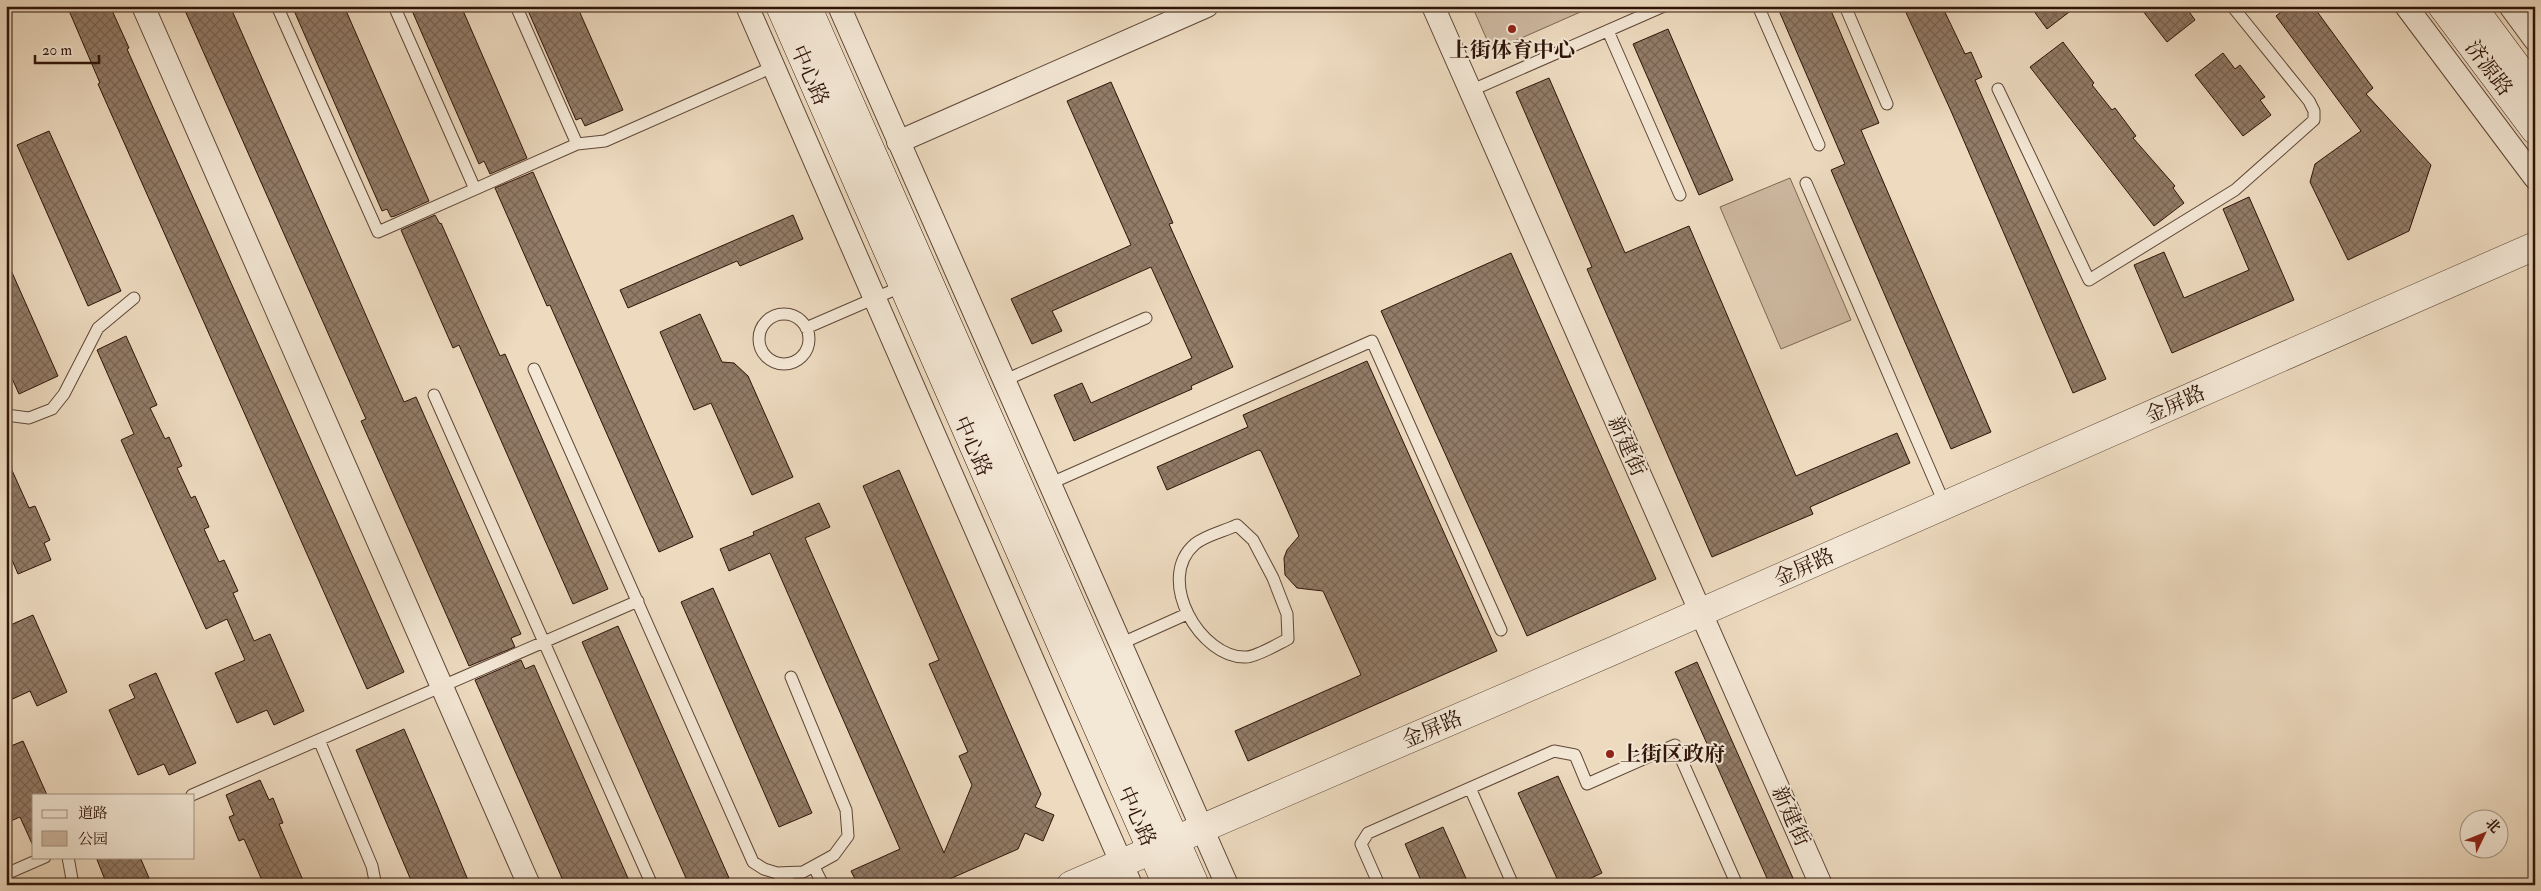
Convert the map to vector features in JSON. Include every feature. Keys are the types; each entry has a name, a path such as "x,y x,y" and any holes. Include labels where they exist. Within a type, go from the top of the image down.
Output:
{"main road":[{"name":"中心路","path":"780,6 903,286 1164,845 1195,885"},
{"name":"中心路","path":"807,6 1164,845 1167,885"},
{"name":"济源路","path":"2442,6 2535,130"},
{"name":"济源路","path":"2472,6 2535,91"},
{"name":"金屏路","path":"1071,885 1126,874 1164,845 1202,828 1701,612 2535,246"}],"street":[{"path":"143,6 529,885"},
{"path":"747,6 1126,874"},
{"path":"839,6 1227,885"},
{"path":"898,142 1207,6"},
{"name":"新建街","path":"1433,6 1821,885"},
{"path":"2406,6 2535,178"},
{"path":"2520,10 2535,40"}],"lane":[{"path":"277,6 378,232 577,144 605,141 773,67"},
{"path":"394,6 475,189"},
{"path":"516,6 577,144"},
{"path":"1470,91 1664,6"},
{"path":"1758,6 1819,145"},
{"path":"1845,6 1887,104"},
{"path":"1998,89 2089,280 2235,190 2314,120 2314,111 2309,101 2238,8"},
{"path":"1608,30 1680,195"},
{"path":"1806,184 1945,505"},
{"path":"806,328 903,286"},
{"path":"6,415 29,418 52,409 64,394 98,328 134,298"},
{"path":"788,314 796,318 806,328 808,345 802,356 795,362 777,364 768,359 762,352 760,333 770,318 788,314"},
{"path":"1003,381 1146,318"},
{"path":"1049,484 1372,341 1501,630"},
{"path":"534,369 754,862 764,869 777,873 792,874"},
{"path":"434,395 652,885"},
{"path":"1237,525 1253,540 1273,578 1288,614 1288,639 1247,658 1223,652 1207,638 1187,614 1182,605 1178,583 1182,564 1196,544 1237,525"},
{"path":"194,794 638,601"},
{"path":"1120,644 1187,614"},
{"path":"775,885 792,874 814,867 834,855 848,836 846,810 791,677"},
{"path":"319,740 372,866 375,880 373,885"},
{"path":"1379,885 1361,844 1368,833 1554,751 1575,755 1587,784 1675,745 1738,885"},
{"path":"1470,788 1513,885"},
{"path":"6,874 43,858"},
{"path":"68,858 73,885"},
{"path":"814,867 823,885"}],"green space":[{"name":"上街体育中心","path":"1472,6 1594,6 1492,51"},
{"path":"1790,178 1851,320 1781,349 1720,207"}],"building":[{"path":"67,6 110,6 129,48 127,49 404,672 367,689 98,84 100,83"},
{"path":"183,6 230,6 404,402 416,397 521,634 511,638 515,647 469,666 361,421 366,419"},
{"path":"292,6 344,6 429,201 391,217 387,209 382,211"},
{"path":"410,6 461,6 527,158 490,174 484,161 479,164"},
{"path":"526,6 577,6 623,110 585,126 581,118 576,120"},
{"path":"1777,6 1829,6 1879,123 1861,130 1991,432 1951,449 1831,170 1845,164"},
{"path":"1903,6 1942,6 1965,54 1971,52 1982,77 1975,80 2106,379 2073,393 1951,111"},
{"path":"2030,6 2077,6 2047,29"},
{"path":"2139,6 2185,6 2195,20 2167,42"},
{"path":"2289,6 2313,6 2373,88 2366,94 2431,165 2409,231 2348,260 2310,182 2315,164 2361,131 2276,16"},
{"path":"1668,29 1733,180 1699,195 1633,44"},
{"path":"2063,42 2094,83 2092,85 2112,110 2115,108 2136,136 2133,138 2175,186 2173,188 2184,203 2154,226 2030,67"},
{"path":"2223,53 2235,69 2240,65 2265,97 2260,100 2271,115 2243,136 2195,75"},
{"path":"1549,78 1625,253 1689,226 1796,476 1897,433 1910,463 1810,507 1813,514 1712,557 1587,269 1592,267 1516,92"},
{"path":"1111,82 1173,223 1169,224 1233,367 1191,386 1192,389 1074,441 1054,395 1082,383 1091,403 1192,358 1151,267 1052,311 1062,331 1032,344 1011,299 1131,245 1067,101"},
{"path":"49,131 121,291 88,306 17,145"},
{"path":"533,172 693,537 659,552 550,305 547,306 495,188"},
{"path":"2249,197 2294,300 2172,353 2134,265 2164,252 2184,298 2249,270 2223,209"},
{"path":"435,215 441,223 500,356 505,354 608,589 573,604 459,345 453,348 401,230"},
{"path":"793,215 803,239 740,266 737,261 628,308 620,290"},
{"path":"1511,253 1656,579 1527,636 1381,311"},
{"path":"6,259 58,376 19,394 6,365"},
{"path":"700,314 722,362 734,363 748,376 793,477 752,495 711,403 694,410 660,332"},
{"path":"126,336 157,405 150,408 165,439 169,437 182,466 177,468 191,498 195,496 209,527 204,529 219,562 224,560 238,591 233,593 254,641 270,634 304,711 274,725 267,710 237,723 215,673 245,660 227,619 206,629 121,440 134,434 97,350"},
{"path":"1367,361 1497,651 1248,761 1235,731 1361,675 1323,591 1297,588 1285,575 1284,558 1287,550 1299,536 1261,451 1258,450 1167,490 1157,467 1248,427 1243,415"},
{"path":"6,457 29,508 35,506 50,540 44,543 51,560 18,574 6,546"},
{"path":"899,470 1041,794 1035,807 1054,815 1043,841 1025,833 1018,849 936,885 858,885 851,871 900,849 770,553 729,571 720,549 754,535 753,532 819,503 830,527 805,538 944,853 972,785 959,756 968,752 929,664 939,660 863,486"},
{"path":"713,588 812,813 779,827 681,602"},
{"path":"33,615 67,692 37,706 30,691 6,702 6,627"},
{"path":"618,626 729,878 713,885 689,885 582,642"},
{"path":"521,660 525,669 534,665 631,885 565,885 475,680"},
{"path":"1697,662 1796,885 1770,885 1675,672"},
{"path":"156,673 196,763 169,775 164,764 138,775 109,710 135,698 129,685"},
{"path":"404,729 470,885 413,885 387,824 356,750"},
{"path":"23,741 47,794 32,794 32,844 20,817 6,823 6,748"},
{"path":"1558,776 1602,873 1576,885 1560,885 1518,793"},
{"path":"260,780 269,800 273,798 283,823 279,824 305,885 264,885 244,839 239,841 229,817 234,815 226,795"},
{"path":"1443,827 1469,885 1423,885 1405,844"},
{"path":"96,858 140,858 149,878 145,880 147,885 107,885"}],"place":[{"name":"上街体育中心","path":"1512,29"},
{"name":"上街区政府","path":"1610,754"}]}
